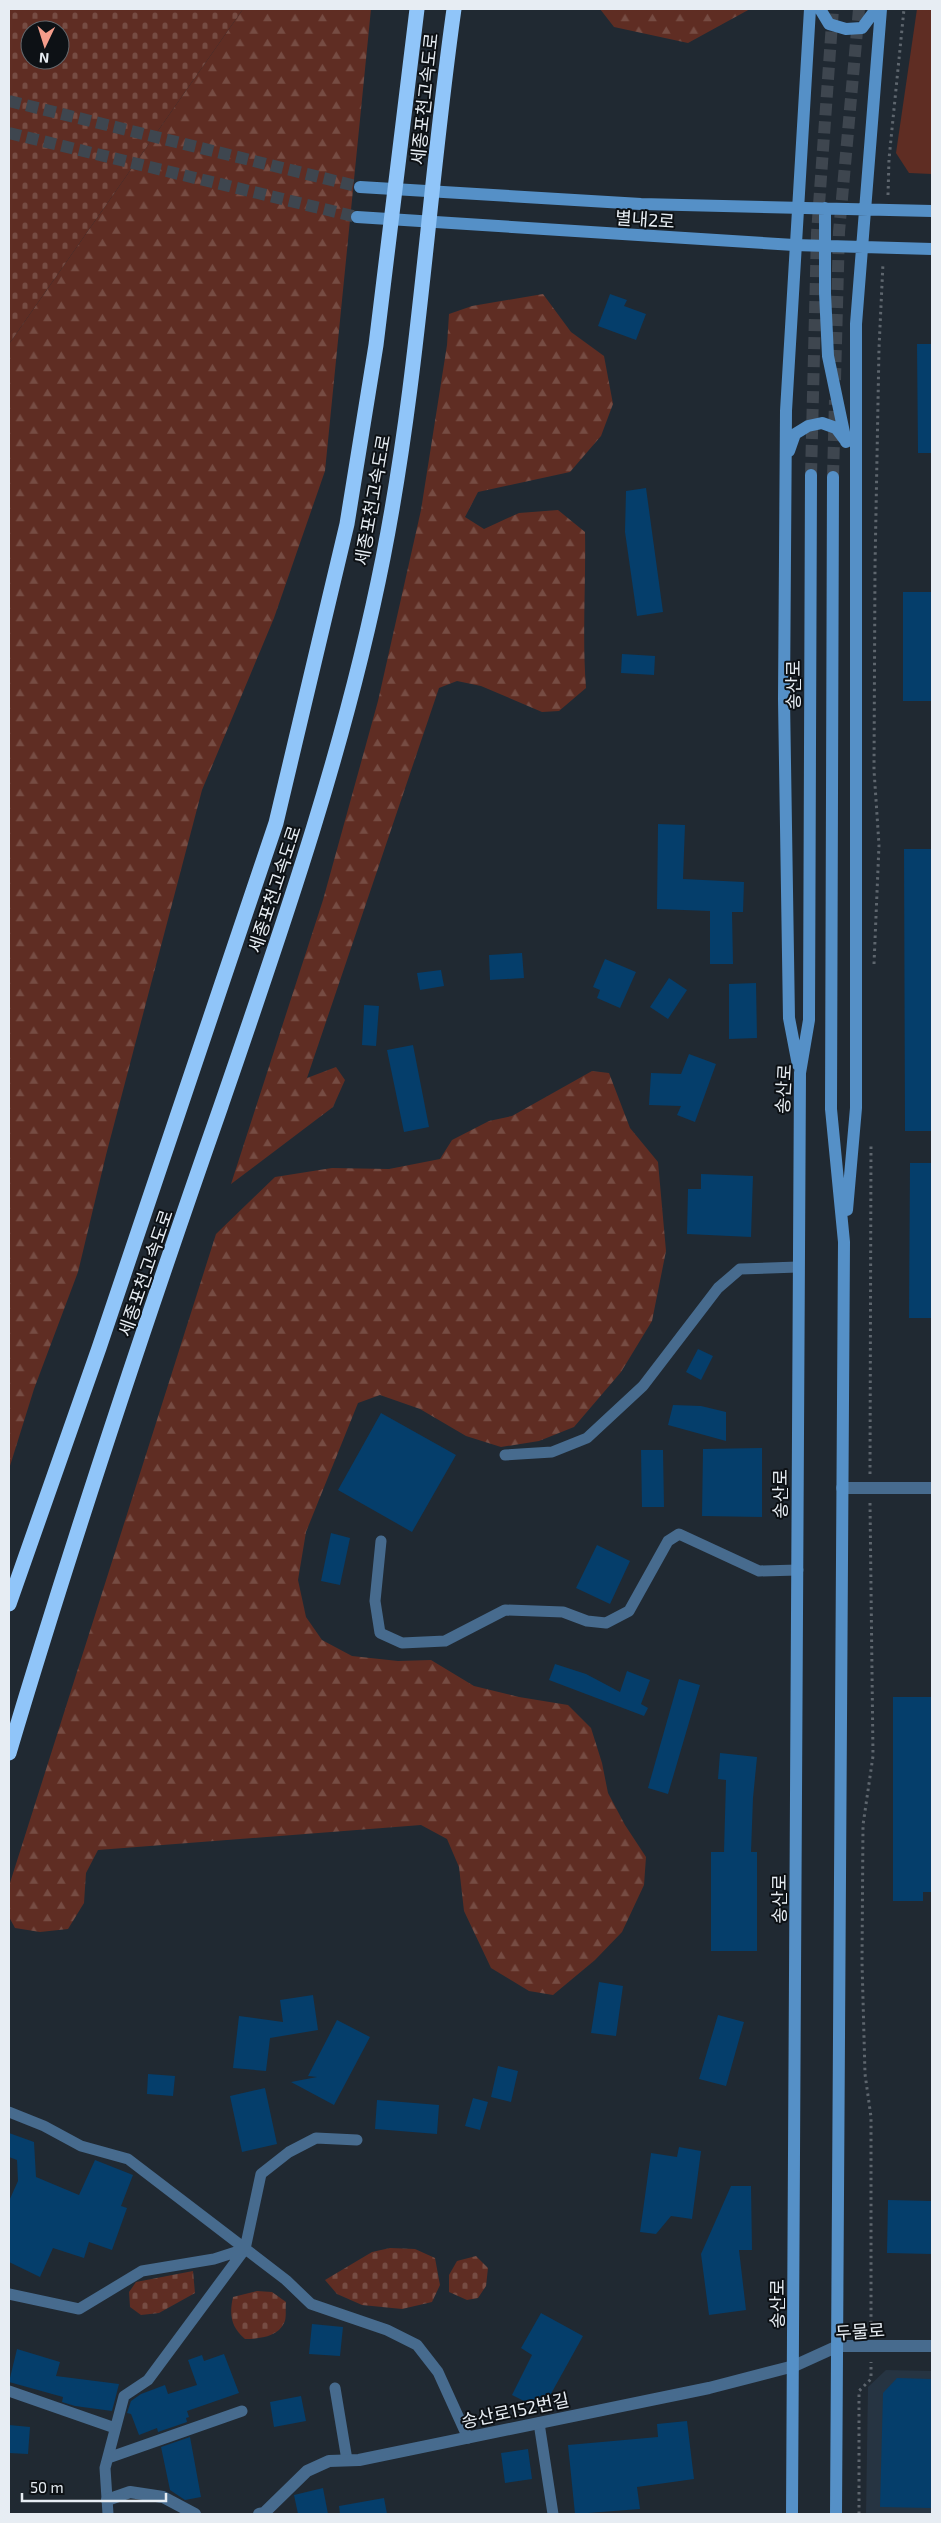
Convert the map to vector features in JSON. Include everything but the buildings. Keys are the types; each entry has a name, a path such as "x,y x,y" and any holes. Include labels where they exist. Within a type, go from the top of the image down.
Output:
{"highway":[{"name":"세종포천고속도로","path":"9,1604 99,1348 276,823 347,524 376,345 417,9"},
{"name":"세종포천고속도로","path":"9,1752 84,1509 257,1004 308,849 336,748 383,558 416,346 454,9"}],"street":[{"path":"800,1073 789,1018 784,699 786,460 794,245 810,9"},
{"path":"820,9 829,24 846,29 862,28 876,9"},
{"path":"836,2514 844,1242 856,1108 854,464 856,324 864,208 882,9"},
{"name":"별내2로","path":"360,187 641,204 932,211"},
{"path":"825,208 825,293 828,356 846,442 854,464"},
{"name":"별내2로","path":"357,217 794,245 932,249"},
{"path":"786,460 795,434 808,426 822,423 836,428 846,442"},
{"name":"송산로","path":"792,2514 798,1267 800,1073 809,1020 811,476"},
{"path":"833,477 831,1109 844,1242"},
{"path":"842,1488 932,1488"},
{"name":"두물로","path":"794,2366 838,2346 932,2346"},
{"name":"송산로152번길","path":"259,2514 264,2513 307,2471 328,2461 358,2460 468,2438 709,2388 794,2366"},
{"path":"107,2500 130,2492 163,2497 195,2514"}],"lane":[{"path":"505,1455 552,1452 587,1438 643,1386 718,1288 740,1269 798,1267"},
{"path":"381,1541 375,1601 380,1634 402,1643 445,1641 505,1610 563,1612 587,1621 606,1623 629,1611 668,1541 678,1534 759,1571 798,1570"},
{"path":"9,2112 44,2126 81,2146 128,2159 286,2280 311,2304 387,2330 417,2346 438,2372 468,2438"},
{"path":"108,2514 105,2468 124,2396 148,2380 245,2249 261,2174 289,2152 316,2138 357,2140"},
{"path":"9,2294 79,2309 142,2271 214,2260 245,2249"},
{"path":"335,2388 347,2460"},
{"path":"9,2392 115,2428"},
{"path":"108,2458 242,2412"},
{"path":"539,2423 552,2514"}],"path":[{"path":"887,210 889,159 904,9"},
{"path":"873,968 878,845 874,770 875,566 879,348 884,248"},
{"path":"859,2514 860,2391 871,2378 871,2117 865,2074 862,1962 863,1825 873,1756 870,1488 870,1136"}],"shaded area":[{"path":"886,2370 932,2371 932,2514 866,2514 868,2387"}],"green space":[{"path":"9,9 243,9 9,344"},
{"path":"243,9 371,9 325,471 274,618 202,790 106,1155 78,1272 34,1389 9,1469 9,344"},
{"path":"600,9 750,9 688,43 614,27"},
{"path":"917,9 932,9 932,174 909,173 896,153"},
{"path":"543,294 571,332 604,356 613,404 601,436 570,472 478,492 465,517 484,529 519,513 558,510 585,532 584,649 586,688 559,711 542,712 481,686 457,681 439,688 307,1078 336,1067 345,1080 333,1107 231,1184 323,900 378,701 421,510 447,345 449,314 472,306"},
{"path":"592,1071 609,1073 630,1128 658,1162 666,1251 652,1321 621,1372 574,1427 539,1441 501,1447 466,1436 420,1409 380,1395 358,1403 306,1532 298,1580 306,1617 322,1640 352,1656 398,1661 431,1660 474,1686 519,1697 568,1705 591,1728 602,1763 608,1793 625,1825 646,1857 644,1885 622,1932 595,1960 553,1995 529,1991 491,1968 464,1911 459,1867 447,1839 421,1825 98,1850 86,1873 84,1903 68,1929 40,1932 15,1928 9,1917 9,1886 216,1234 275,1177 332,1168 389,1169 440,1159 452,1140 489,1121 512,1116"},
{"path":"390,2248 415,2249 435,2258 440,2285 432,2302 402,2309 362,2305 337,2294 325,2280 372,2252"},
{"path":"476,2256 488,2268 486,2286 478,2298 467,2300 449,2292 449,2275 457,2261"},
{"path":"193,2271 195,2293 159,2313 141,2315 130,2307 129,2292 136,2282"},
{"path":"257,2291 272,2292 286,2302 285,2321 281,2328 272,2334 261,2338 245,2339 237,2330 232,2320 233,2297"}],"tunnel":[{"path":"811,475 817,233 833,9"},
{"path":"835,380 839,232 859,9"},
{"path":"9,101 360,187"},
{"path":"9,133 357,217"},
{"path":"833,477 835,400"}]}
